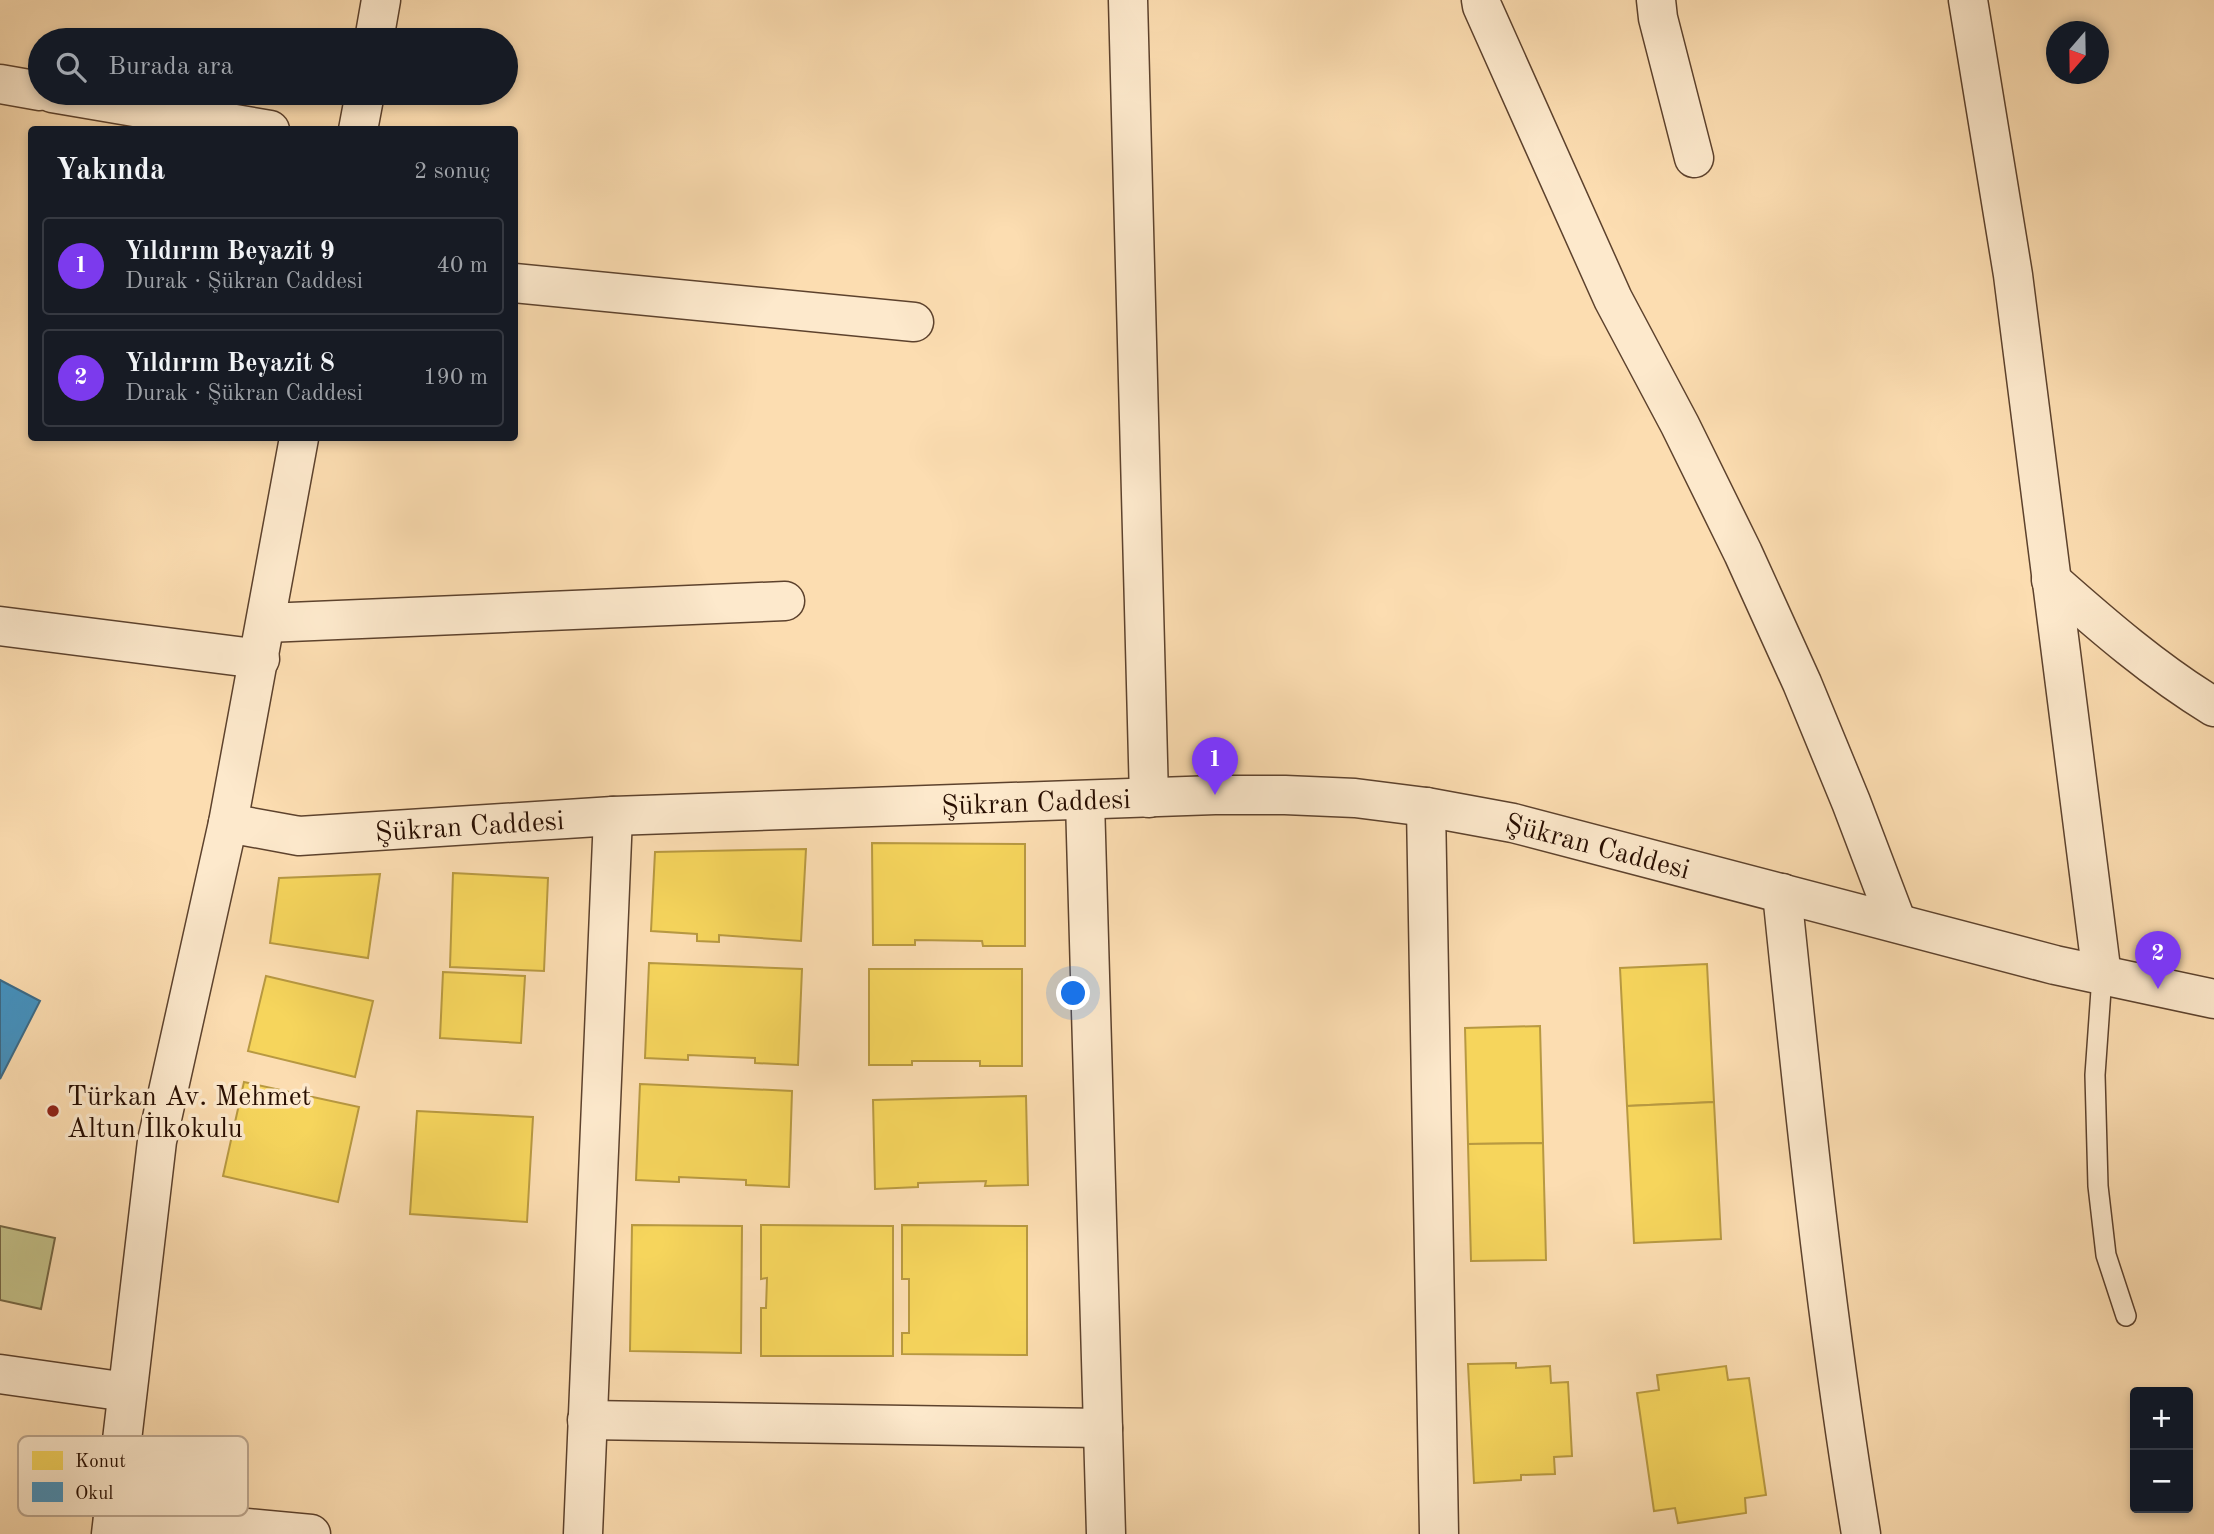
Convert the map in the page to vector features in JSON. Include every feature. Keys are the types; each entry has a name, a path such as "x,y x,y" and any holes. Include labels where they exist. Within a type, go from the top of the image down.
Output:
{"street":[{"path":"376,28 381,0"},
{"path":"1128,0 1149,798"},
{"path":"1481,0 1613,299 1692,448 1802,683 1897,923"},
{"path":"1656,0 1658,18 1694,158"},
{"path":"1968,0 2013,275 2102,976"},
{"path":"0,84 28,89"},
{"path":"123,105 246,126"},
{"path":"359,126 363,105"},
{"path":"518,283 914,322"},
{"path":"122,1436 156,1141 228,823 298,441"},
{"path":"2051,580 2151,663 2214,707"},
{"path":"0,626 263,641 785,601"},
{"name":"Şükran Caddesi","path":"228,823 299,836 612,816 1149,798 1284,795 1355,798 1426,807 1513,823 2102,976 2214,999"},
{"path":"1085,801 1106,1534"},
{"path":"1426,807 1439,1534"},
{"path":"583,1534 612,816"},
{"path":"1782,893 1810,1165 1840,1410 1861,1534"},
{"path":"0,1374 127,1392"},
{"path":"587,1420 1103,1428"},
{"path":"112,1524 311,1534"}],"lane":[{"path":"2102,976 2095,1075 2098,1186 2106,1255 2126,1316"}],"shaded area":[{"path":"0,1226 55,1238 41,1309 0,1300"}],"building: Konut":[{"path":"872,843 1025,844 1025,946 983,946 982,941 915,940 915,945 873,945"},
{"path":"806,849 801,941 719,935 719,942 697,941 697,934 651,931 655,852"},
{"path":"453,873 548,878 544,971 450,967"},
{"path":"380,874 368,958 270,943 279,878"},
{"path":"649,963 802,969 798,1065 755,1063 755,1058 688,1055 688,1060 645,1058"},
{"path":"1707,964 1714,1102 1627,1106 1620,968"},
{"path":"869,969 1022,969 1022,1066 980,1066 980,1061 912,1061 912,1065 869,1065"},
{"path":"443,972 525,976 521,1043 440,1038"},
{"path":"266,976 373,1001 355,1077 248,1051"},
{"path":"1540,1026 1543,1143 1468,1144 1465,1028"},
{"path":"244,1082 359,1107 338,1202 223,1176"},
{"path":"640,1084 792,1091 789,1187 746,1185 746,1180 679,1177 679,1182 636,1180"},
{"path":"1026,1096 1028,1185 985,1186 986,1181 918,1183 918,1187 875,1189 873,1100"},
{"path":"1714,1102 1721,1239 1634,1243 1627,1106"},
{"path":"417,1111 533,1117 527,1222 410,1214"},
{"path":"1543,1143 1546,1260 1471,1261 1468,1144"},
{"path":"632,1225 742,1226 741,1353 630,1351"},
{"path":"761,1225 893,1226 893,1356 761,1356 761,1308 766,1308 767,1278 761,1279"},
{"path":"902,1225 1027,1226 1027,1355 902,1354 902,1333 909,1333 909,1279 902,1279"},
{"path":"1516,1363 1516,1368 1550,1366 1551,1383 1568,1382 1572,1456 1554,1457 1555,1474 1521,1475 1521,1480 1474,1483 1468,1364"},
{"path":"1726,1366 1728,1380 1749,1378 1766,1495 1745,1498 1746,1513 1678,1523 1675,1508 1654,1511 1637,1393 1659,1390 1657,1375"}],"building: Okul":[{"path":"0,980 40,1001 0,1079"}],"place":[{"name":"Yıldırım Beyazit 9","path":"1215,795"},
{"name":"Yıldırım Beyazit 8","path":"2158,989"},
{"name":"Türkan Av. Mehmet Altun İlkokulu","path":"53,1111"}]}
